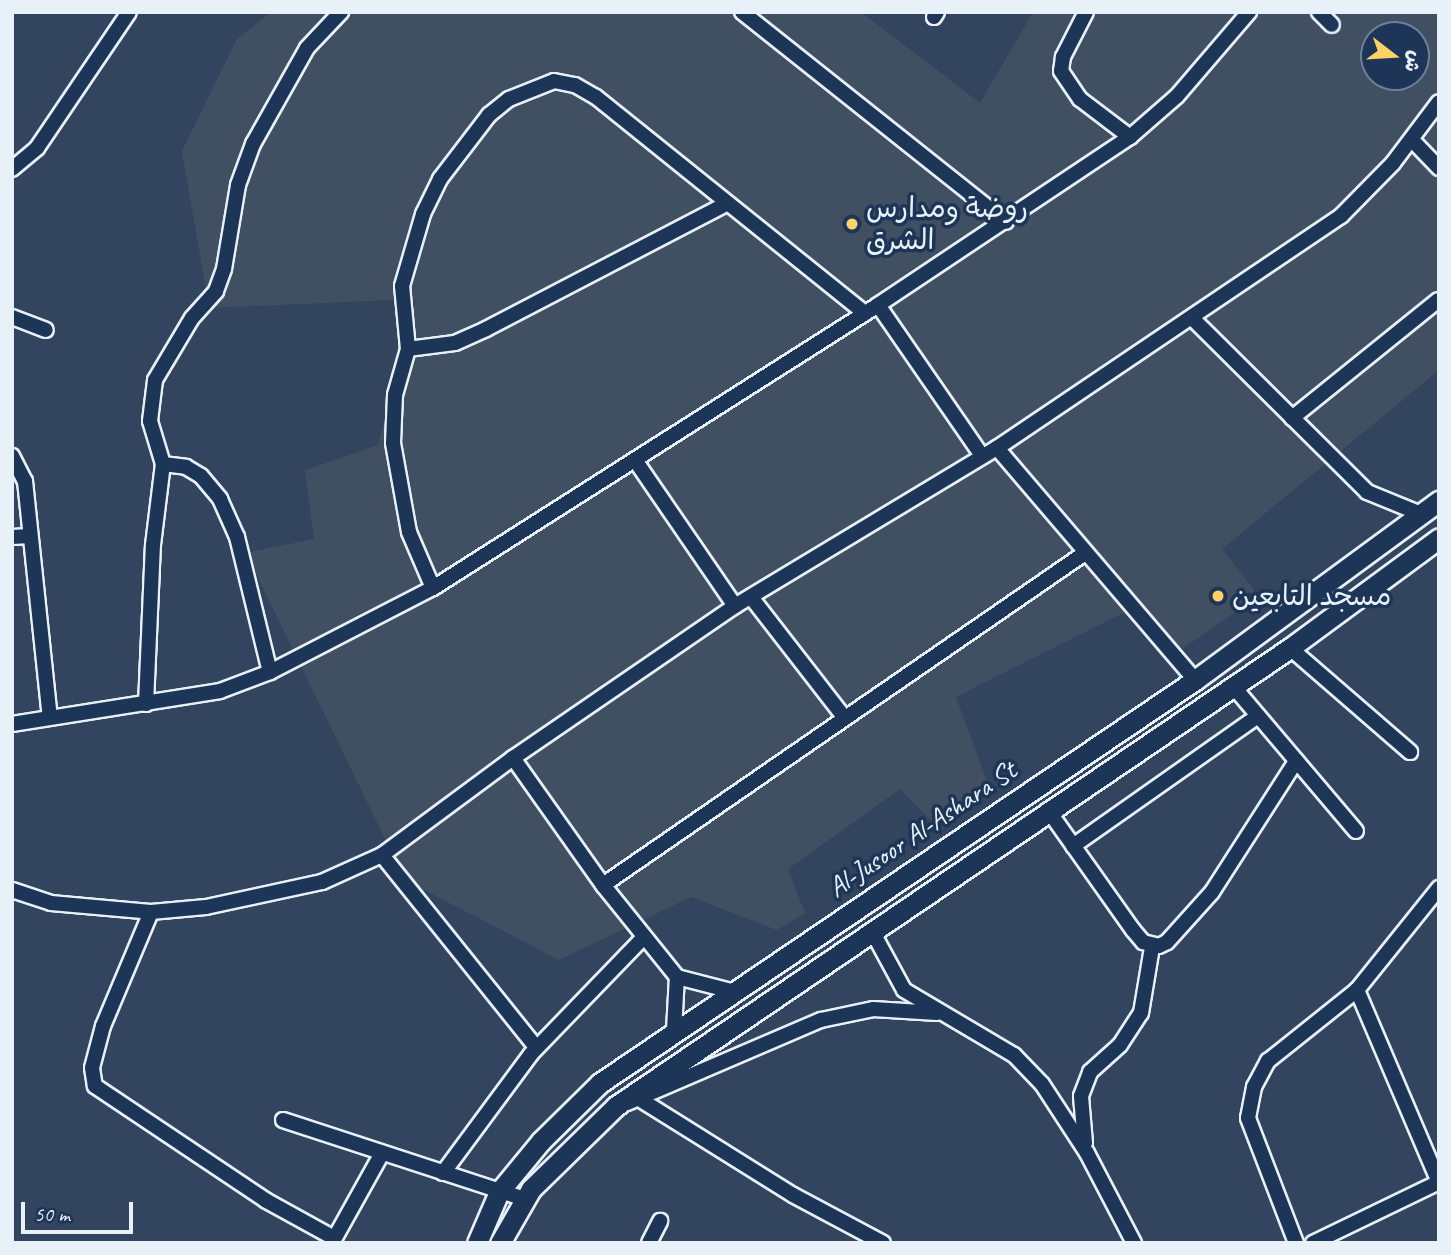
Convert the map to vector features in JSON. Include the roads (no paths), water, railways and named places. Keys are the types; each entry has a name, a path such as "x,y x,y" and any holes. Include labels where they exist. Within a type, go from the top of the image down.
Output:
{"main road":[{"name":"Al-Jusoor Al-Ashara St","path":"478,1243 499,1192 569,1110 674,1030 1195,680 1439,500"},
{"name":"Al-Jusoor Al-Ashara St","path":"500,1243 524,1199 616,1106 1290,648 1439,538"}],"street":[{"path":"12,169 37,148 129,12"},
{"path":"146,704 146,642 163,464 150,421 155,380 192,318 216,291 224,269 238,185 253,144 307,48 341,12"},
{"path":"742,12 1006,222"},
{"path":"1086,12 1063,57 1061,71 1080,99 1130,137"},
{"path":"12,724 220,691 270,672 433,588 878,305 1130,137 1177,96 1249,12"},
{"path":"1319,12 1332,25"},
{"path":"433,588 409,532 393,443 395,395 408,349 402,286 422,214 459,151 489,116 533,87 554,81 576,85 596,97 724,205 865,313"},
{"path":"12,890 51,903 151,912 217,905 296,889 353,871 382,855 513,758 735,606 997,448 1340,216 1412,140 1439,102"},
{"path":"1412,140 1439,168"},
{"path":"408,349 455,343 486,329 724,205"},
{"path":"1292,418 1438,300"},
{"path":"878,305 982,456"},
{"path":"12,317 20,316 46,330"},
{"path":"1192,318 1374,498 1421,514"},
{"path":"997,448 1195,680"},
{"path":"12,456 25,481 50,717"},
{"path":"635,460 735,606"},
{"path":"163,464 186,467 201,475 220,499 237,537 270,672"},
{"path":"12,537 30,536"},
{"path":"603,885 1085,553"},
{"path":"751,597 845,719"},
{"path":"1290,648 1410,752"},
{"path":"1233,686 1356,831"},
{"path":"1073,846 1258,716"},
{"path":"513,758 603,885 677,977 731,991"},
{"path":"1152,947 1167,942 1212,892 1296,761"},
{"path":"1048,810 1133,930 1152,947"},
{"path":"382,855 536,1047"},
{"path":"1296,1243 1248,1118 1254,1087 1268,1061 1357,990 1439,888"},
{"path":"151,912 103,1026 92,1068 95,1086 265,1200 333,1240 382,1153"},
{"path":"872,931 904,990 1014,1055 1042,1084 1087,1153 1135,1243"},
{"path":"443,1173 536,1047 645,937"},
{"path":"1087,1153 1082,1096 1090,1072 1138,1021 1152,947"},
{"path":"674,1030 677,977"},
{"path":"1313,1243 1439,1182 1357,990"},
{"path":"616,1106 641,1100 821,1020 873,1009 942,1014"},
{"path":"641,1100 793,1195 883,1243"},
{"path":"283,1120 524,1199"},
{"path":"649,1243 660,1221"}],"place":[{"name":"روضة ومدارس الشرق","path":"852,224"},
{"name":"مسجد التابعين","path":"1218,596"}]}
